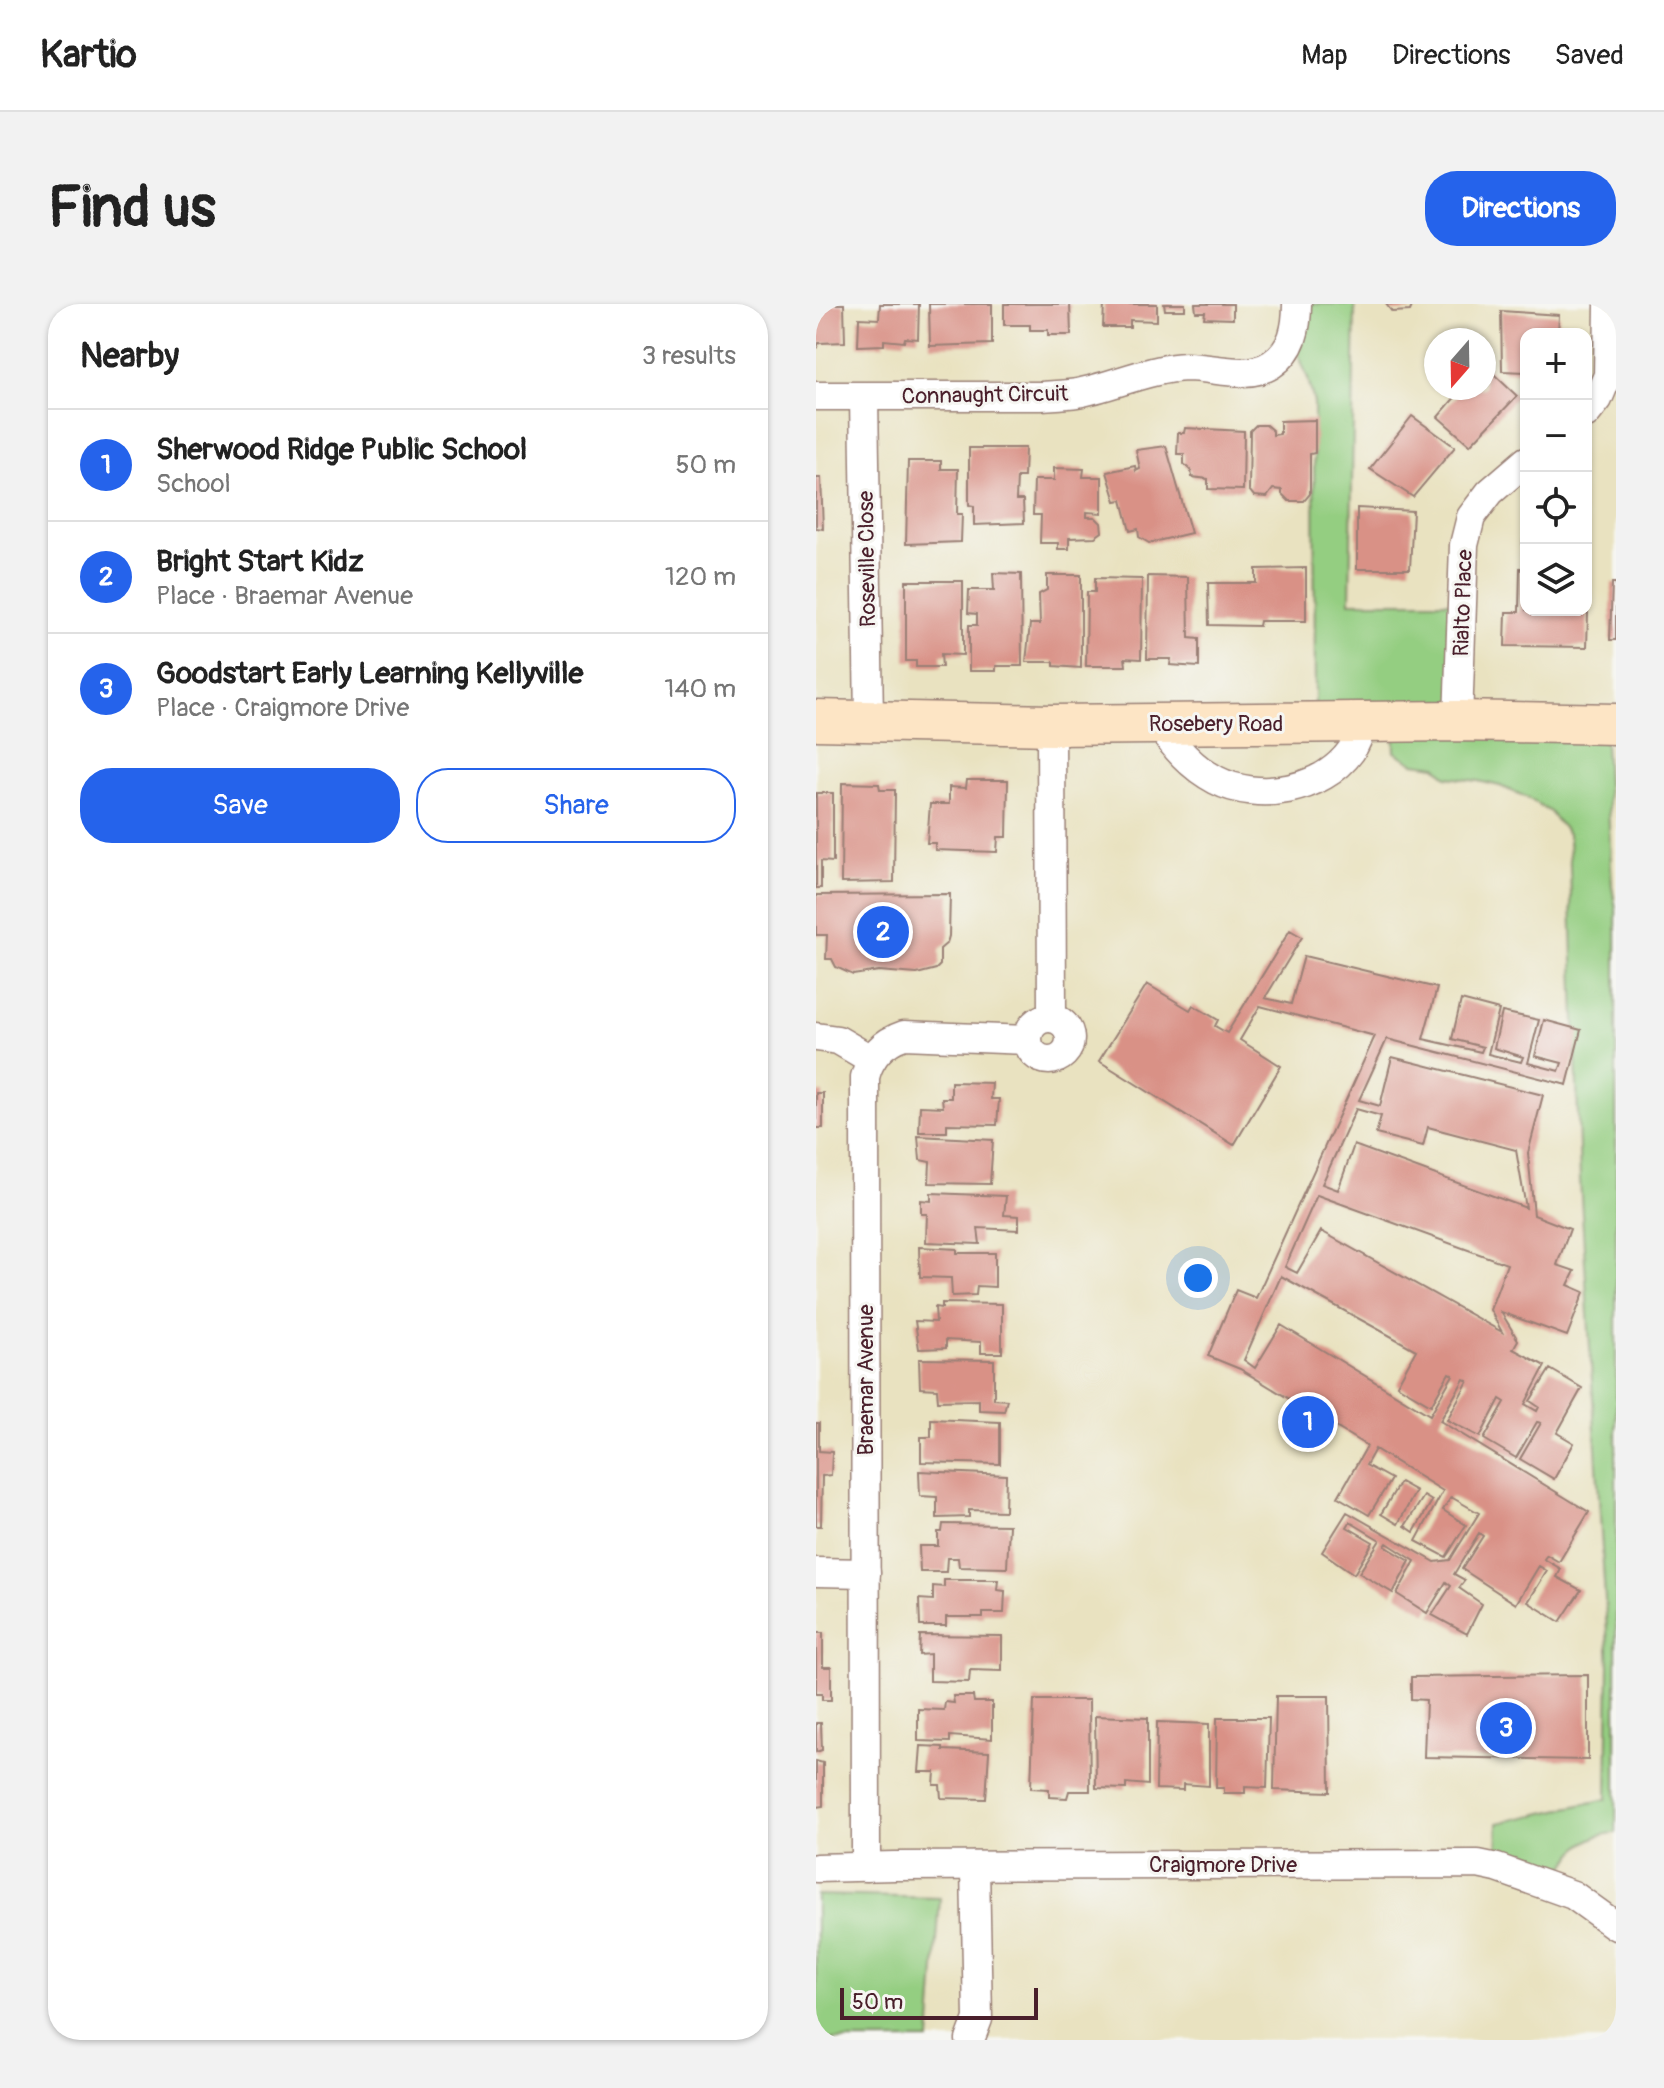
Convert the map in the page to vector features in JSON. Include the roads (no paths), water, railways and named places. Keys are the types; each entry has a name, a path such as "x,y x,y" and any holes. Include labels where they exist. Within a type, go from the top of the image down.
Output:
{"street":[{"name":"Connaught Circuit","path":"816,396 1040,396 1076,393 1160,370 1186,367 1260,371 1274,364 1293,340 1297,304"},
{"path":"1592,406 1608,375 1609,304"},
{"name":"Roseville Close","path":"864,397 869,720"},
{"name":"Rialto Place","path":"1458,721 1464,545 1471,517 1490,492 1520,466"},
{"name":"Rosebery Road","path":"816,720 1051,725 1458,721 1616,724"},
{"path":"1159,724 1170,742 1203,773 1235,787 1268,791 1299,786 1330,770 1350,752 1363,723"},
{"path":"1051,725 1052,1018"},
{"path":"1045,1018 1052,1018 1059,1020 1068,1030 1070,1044 1063,1056 1050,1061 1032,1053 1027,1040 1032,1026 1045,1018"},
{"path":"816,1037 838,1040 872,1060 884,1045 904,1035 1027,1040"},
{"name":"Braemar Avenue","path":"866,1867 865,1086 867,1069 872,1060"},
{"path":"816,1572 866,1573"},
{"name":"Craigmore Drive","path":"816,1868 1478,1864 1573,1895 1616,1926"},
{"path":"970,2040 978,2019 975,1866"}],"place":[{"name":"Bright Start Kidz","path":"883,932"},
{"name":"Sherwood Ridge Public School","path":"1308,1422"},
{"name":"Goodstart Early Learning Kellyville","path":"1506,1728"}]}
